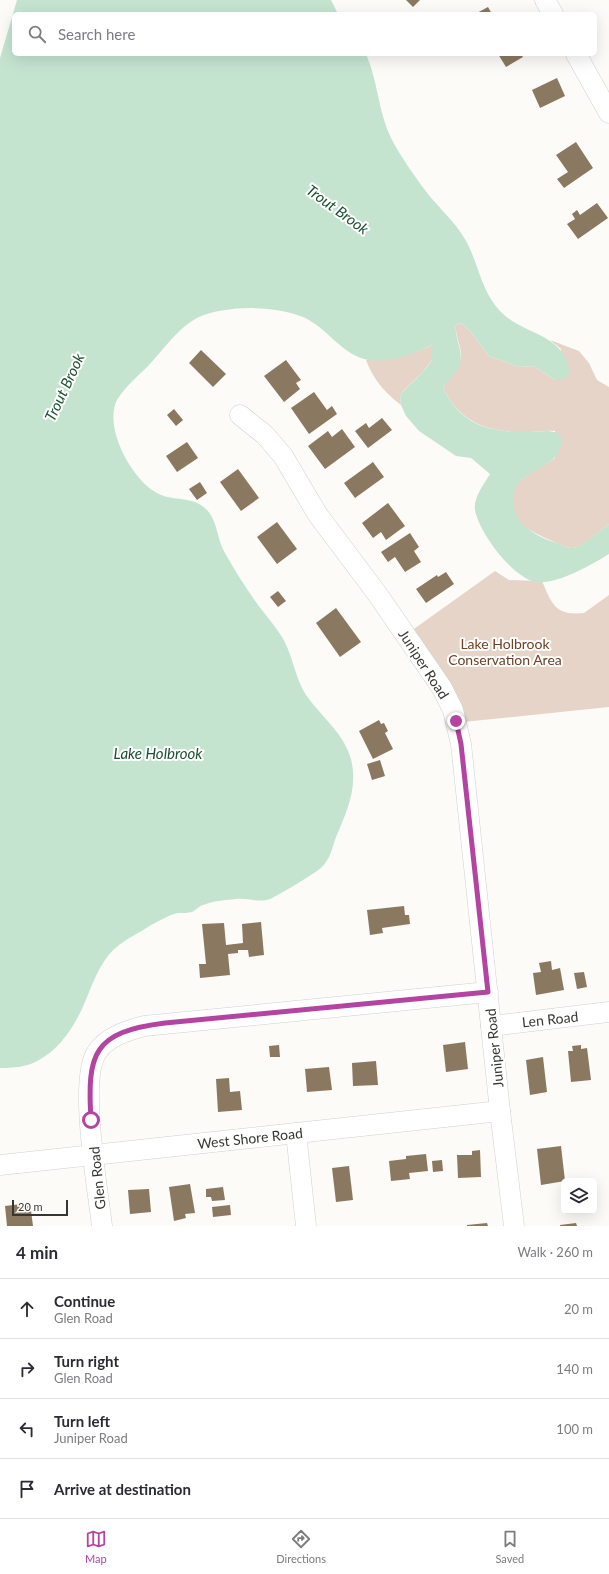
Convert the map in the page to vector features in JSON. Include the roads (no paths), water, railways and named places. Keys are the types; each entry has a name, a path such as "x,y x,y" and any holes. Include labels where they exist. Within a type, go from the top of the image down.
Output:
{"street":[{"path":"545,0 552,12"},
{"path":"577,56 609,113"},
{"name":"Juniper Road","path":"240,415 265,435 283,456 318,515 378,595 449,700 456,721 461,744 500,1111 514,1226"},
{"name":"Glen Road","path":"102,1226 94,1155 89,1089 93,1061 97,1052 103,1045 122,1033 144,1026 165,1023 488,992"},
{"name":"Len Road","path":"491,1026 609,1012"},
{"name":"West Shore Road","path":"0,1165 500,1111"},
{"path":"296,1133 306,1226"}],"water":[{"name":"Lake Holbrook","path":"17,0 331,0 337,12 13,12"},
{"name":"Lake Holbrook","path":"12,17 12,56 367,56 383,117 391,138 423,187 455,225 468,244 485,288 495,305 515,323 538,334 559,348 566,359 570,373 564,379 555,380 534,366 519,367 489,356 470,331 460,323 456,325 456,335 461,361 456,372 443,388 459,411 479,425 502,431 550,431 562,436 560,449 554,458 518,484 514,494 514,508 516,515 525,527 531,531 545,539 570,548 580,546 609,524 609,554 564,577 544,582 536,582 527,579 517,572 498,553 483,530 475,510 477,496 490,474 471,458 456,456 419,431 406,416 401,405 400,395 423,372 433,358 436,343 401,357 382,360 364,359 355,356 311,321 303,317 279,310 250,308 208,314 197,318 184,327 120,395 114,411 114,424 117,438 122,452 130,465 138,477 148,486 163,496 196,502 211,515 222,548 258,605 282,637 304,692 339,734 348,750 353,770 350,799 329,857 322,867 270,899 262,901 236,899 207,904 200,906 192,912 178,913 166,917 130,938 109,954 96,975 77,1019 54,1049 47,1055 25,1066 0,1068 0,58"}],"waterway":[{"name":"Trout Brook","path":"434,362 436,336"}],"park label":[{"name":"Lake Holbrook Conservation Area","path":"505,652"}]}
